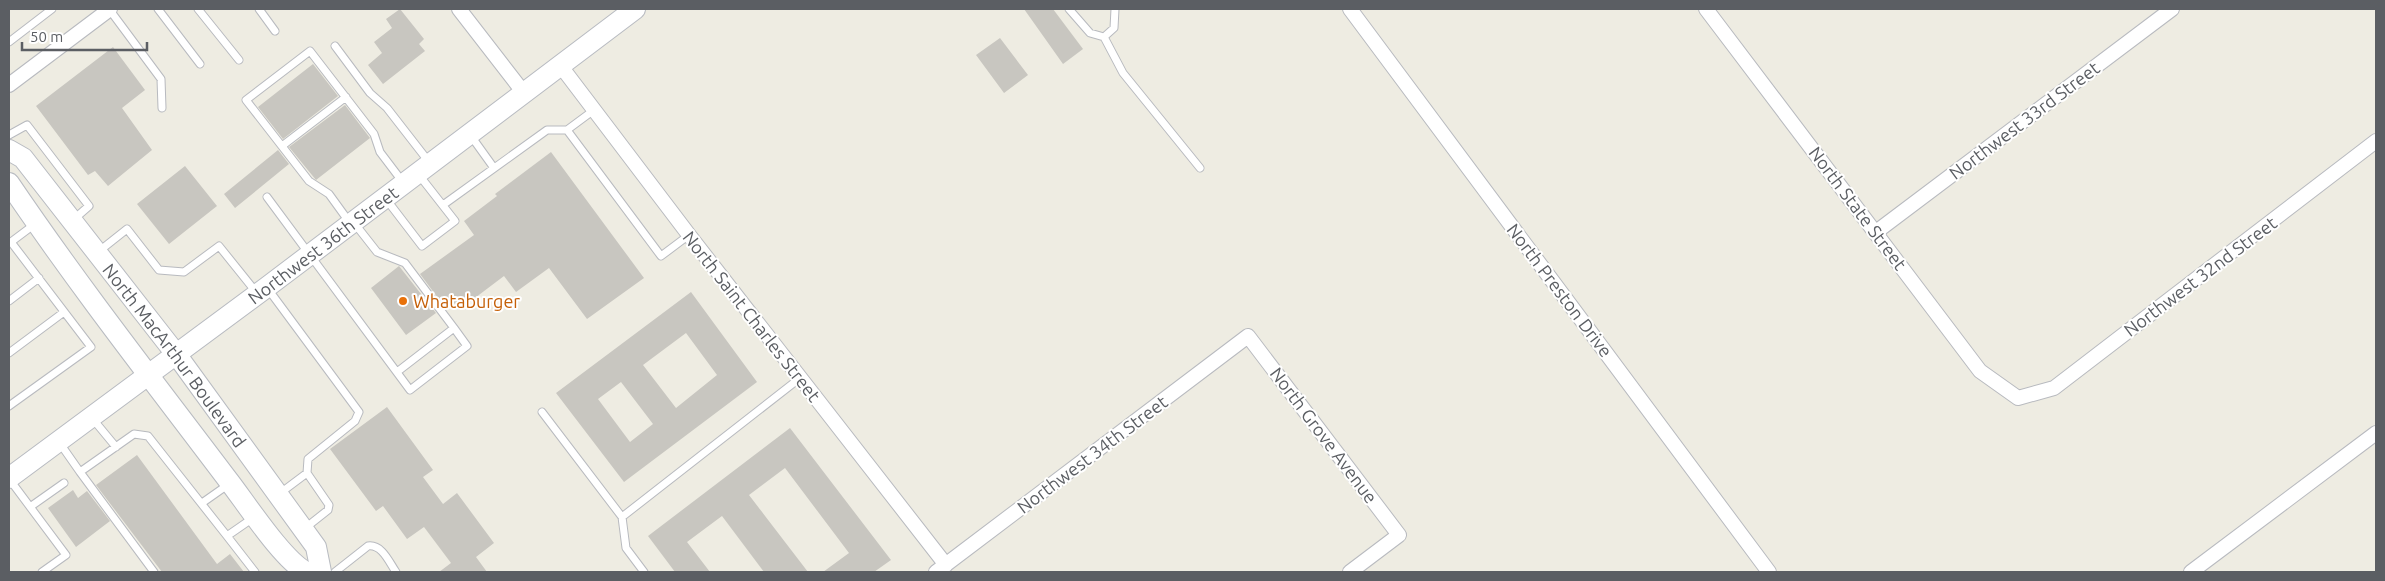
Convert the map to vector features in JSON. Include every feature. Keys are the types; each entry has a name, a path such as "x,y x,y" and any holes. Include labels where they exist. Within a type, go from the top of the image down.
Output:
{"main road":[{"name":"Northwest 36th Street","path":"9,478 352,223 635,9"},
{"name":"North MacArthur Boulevard","path":"9,150 23,158 176,354 304,529 316,548 321,572"},
{"name":"North MacArthur Boulevard","path":"9,183 36,223 148,375 296,570"}],"street":[{"path":"9,84 110,9"},
{"path":"459,9 524,93"},
{"name":"North Preston Drive","path":"1350,9 1769,572"},
{"name":"North State Street","path":"1706,9 1980,371 2018,398"},
{"name":"Northwest 33rd Street","path":"1876,232 2172,9"},
{"name":"North Saint Charles Street","path":"560,65 800,378 941,569"},
{"name":"Northwest 32nd Street","path":"2018,398 2054,388 2376,141"},
{"name":"North Grove Avenue","path":"1248,336 1399,534 1350,572"},
{"name":"Northwest 34th Street","path":"941,569 1248,336"},
{"path":"2192,572 2376,434"}],"lane":[{"path":"9,42 52,9"},
{"path":"110,9 161,79 162,108"},
{"path":"158,9 200,64"},
{"path":"198,9 239,60"},
{"path":"259,9 275,31"},
{"path":"1069,9 1090,33 1104,37 1122,73 1200,168"},
{"path":"1104,37 1114,28 1115,9"},
{"path":"335,46 370,93 387,108 417,173 455,221 422,246 385,198"},
{"path":"267,198 410,390 467,346 405,263 377,252 329,194 308,181 246,100 310,51 374,134 380,152 417,173"},
{"path":"282,146 346,97"},
{"path":"443,205 547,130 567,130 594,110"},
{"path":"9,135 27,125 89,206 73,220"},
{"path":"567,130 661,256 689,235"},
{"path":"469,134 494,168"},
{"path":"9,406 91,346 10,242 36,223"},
{"path":"98,252 128,229 159,270 184,272 219,246 262,290 358,412 355,421 308,458 307,473 329,505 328,510 304,529"},
{"path":"9,300 39,278"},
{"path":"9,353 64,312"},
{"path":"397,372 454,328"},
{"path":"622,518 800,378"},
{"path":"542,412 622,518 626,548 644,572"},
{"path":"92,417 116,446"},
{"path":"80,472 134,434 148,436 255,572"},
{"path":"58,442 154,572"},
{"path":"278,495 307,473"},
{"path":"9,478 66,555 42,572"},
{"path":"30,507 64,483"},
{"path":"202,503 231,483"},
{"path":"227,536 256,516"},
{"path":"335,572 368,546 374,545 379,548 396,572"}],"building":[{"path":"400,9 424,39 419,44 425,51 383,84 368,65 382,53 374,42 392,28 386,19"},
{"path":"1024,9 1053,9 1083,49 1063,64"},
{"path":"1000,38 1028,75 1004,93 976,55"},
{"path":"113,47 145,90 122,108 152,150 108,186 95,171 88,175 36,106"},
{"path":"313,64 338,96 283,139 258,107"},
{"path":"345,105 370,138 316,180 289,147"},
{"path":"278,150 289,164 235,208 224,194"},
{"path":"551,152 644,278 587,319 549,268 516,292 504,276 459,310 452,300 444,306 420,274 474,235 464,221 497,196 495,194"},
{"path":"185,166 217,206 169,244 137,204"},
{"name":"Whataburger","path":"399,266 436,313 406,335 371,288"},
{"path":"691,292 757,382 624,482 556,393","holes":["686,333 717,375 676,408 643,365","621,382 653,424 630,442 598,399"]},
{"path":"387,407 433,470 423,477 443,504 457,493 494,543 476,557 487,572 439,572 451,563 424,527 407,539 383,506 376,511 330,449"},
{"path":"790,428 891,560 874,572 823,572 849,553 785,468 749,495 808,572 764,572 722,516 687,542 710,572 675,572 648,536"},
{"path":"137,455 217,564 230,554 244,572 162,572 96,485"},
{"path":"73,490 78,498 87,491 110,521 76,547 48,508"}],"place":[{"name":"Whataburger","path":"403,301"}]}
